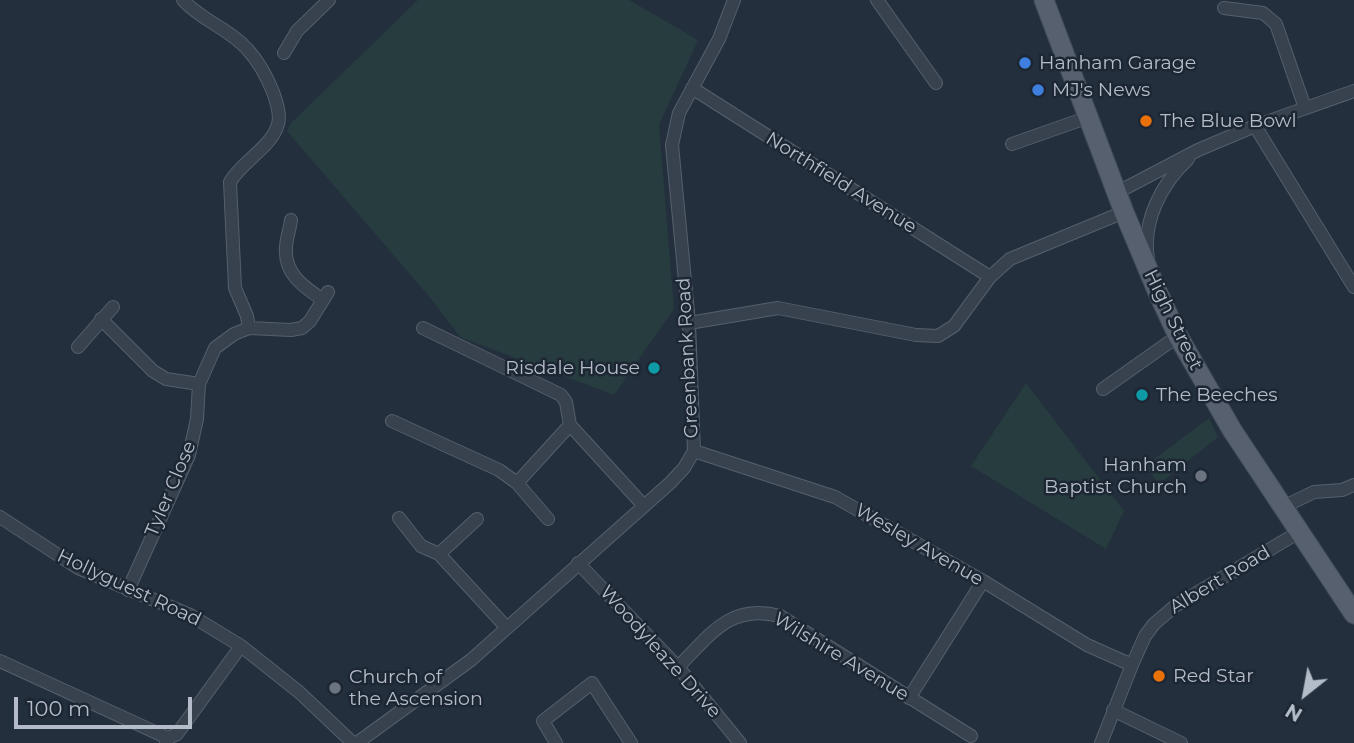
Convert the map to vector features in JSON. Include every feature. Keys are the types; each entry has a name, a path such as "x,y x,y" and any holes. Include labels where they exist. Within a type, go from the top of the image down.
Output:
{"main road":[{"name":"High Street","path":"1044,0 1124,212 1178,336 1214,401 1354,614"}],"street":[{"path":"183,0 247,48 267,77 277,104 279,122 271,138 236,170 230,182 235,288 247,316 248,328 302,328 310,321 326,296 298,282 287,266 286,248 291,220"},
{"path":"284,53 297,31 329,0"},
{"name":"Greenbank Road","path":"355,743 471,660 644,506 684,468 694,451 689,323 672,145 679,113 719,38 734,0"},
{"path":"877,0 936,83"},
{"path":"1224,8 1263,13 1276,24 1305,108"},
{"name":"Northfield Avenue","path":"692,88 990,277"},
{"path":"1118,192 1198,150 1255,126 1354,91"},
{"path":"1012,144 1089,117"},
{"path":"1255,126 1354,287"},
{"path":"1150,275 1147,232 1154,205 1183,164 1198,150"},
{"path":"689,323 778,308 916,335 938,336 954,327 990,277 1010,259 1124,212"},
{"path":"78,347 113,307"},
{"path":"101,319 153,371 166,379 199,384"},
{"name":"Tyler Close","path":"128,590 189,455 197,419 199,384 215,348 234,334 248,328"},
{"path":"423,328 561,395 566,402 570,425 644,506"},
{"path":"1103,389 1178,336"},
{"path":"392,421 488,464 517,483 548,519"},
{"path":"517,483 570,425"},
{"name":"Wesley Avenue","path":"694,451 835,497 983,581 1087,645 1132,665"},
{"path":"1283,507 1314,492 1342,490 1354,485"},
{"name":"Hollyguest Road","path":"0,517 78,568 190,615 241,646 299,692 355,743"},
{"path":"399,518 421,546 439,554 507,628"},
{"path":"439,554 477,519"},
{"name":"Albert Road","path":"1101,743 1132,665 1145,636 1154,624 1175,606 1299,532"},
{"name":"Woodyleaze Drive","path":"579,563 678,667 740,743"},
{"path":"909,698 983,581"},
{"name":"Wilshire Avenue","path":"678,667 716,629 734,618 742,614 766,613 780,616 971,736"},
{"path":"0,661 167,741 177,734 241,646"},
{"path":"556,743 543,721 592,683 631,743"},
{"path":"1113,710 1181,743"}],"green space":[{"path":"418,0 629,0 698,40 659,125 674,309 614,395 460,337 432,300 287,131 291,123"},
{"path":"1026,383 1124,511 1106,549 971,466"},
{"path":"1209,418 1218,437 1159,484 1145,466"}],"place":[{"name":"Hanham Garage","path":"1025,63"},
{"name":"MJ's News","path":"1038,90"},
{"name":"The Blue Bowl","path":"1146,121"},
{"name":"Risdale House","path":"654,368"},
{"name":"The Beeches","path":"1142,395"},
{"name":"Hanham Baptist Church","path":"1201,476"},
{"name":"Red Star","path":"1159,676"},
{"name":"Church of the Ascension","path":"335,688"}]}
